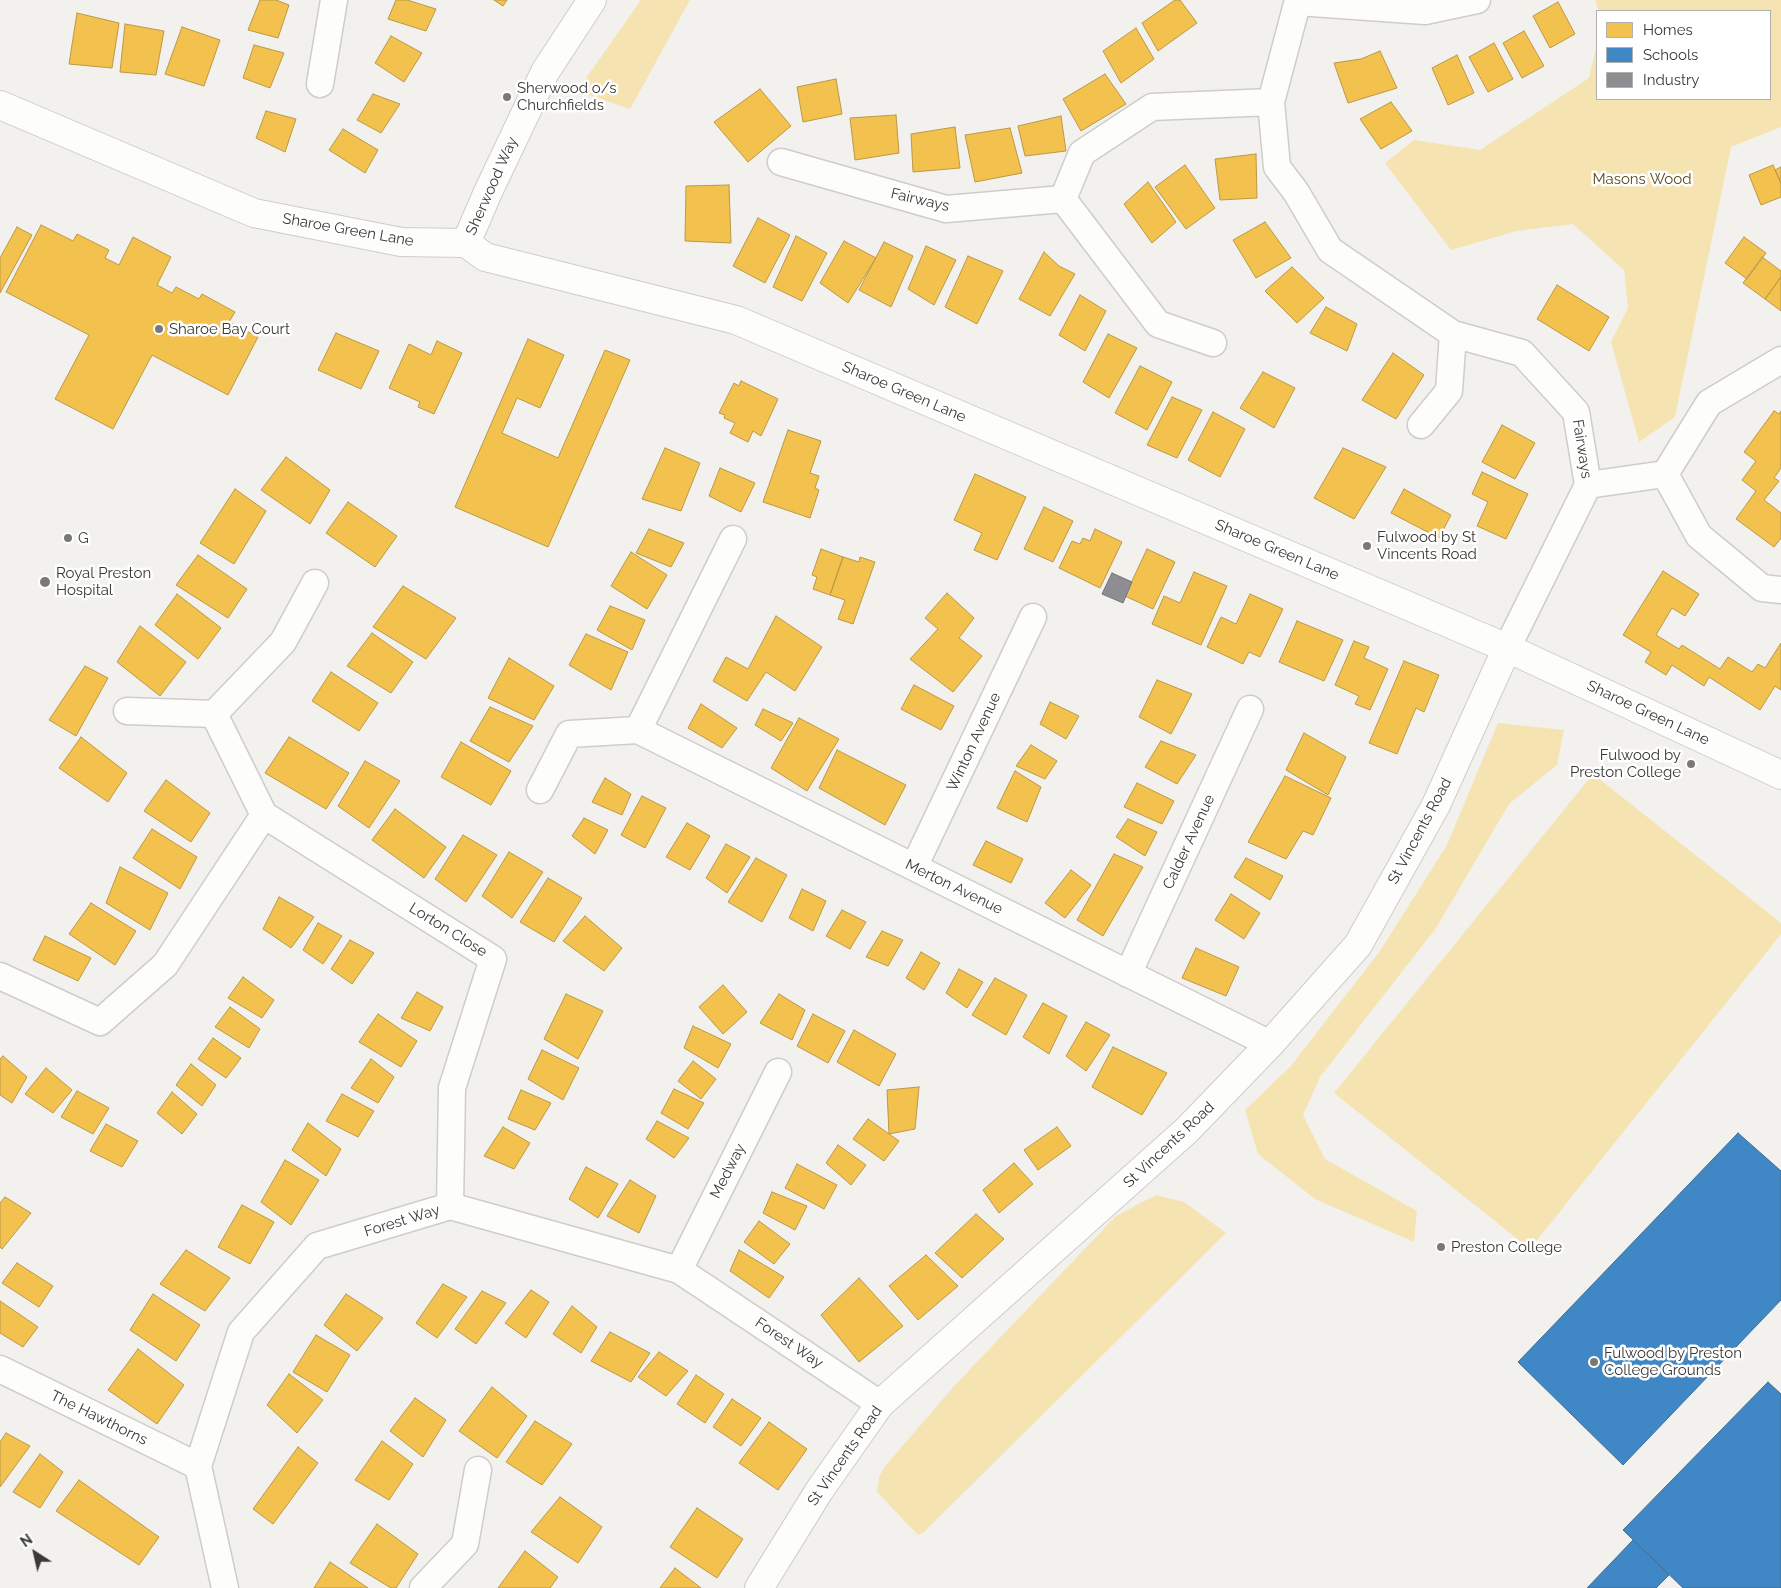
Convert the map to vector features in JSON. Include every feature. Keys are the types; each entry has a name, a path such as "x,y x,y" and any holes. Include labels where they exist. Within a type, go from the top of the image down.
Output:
{"street":[{"path":"320,84 334,0"},
{"name":"Sherwood Way","path":"466,243 545,72 592,0"},
{"name":"Fairways","path":"1477,0 1425,11 1298,1 1271,102 1277,167 1296,192 1330,250 1453,334 1522,353 1576,412 1588,485 1507,648"},
{"path":"1213,343 1158,324 1063,199 1082,153 1152,107 1271,102"},
{"name":"Sharoe Green Lane","path":"0,105 254,214 401,242 466,243 485,257 736,320 1507,648 1781,775"},
{"name":"Fairways","path":"780,162 946,209 1063,199"},
{"path":"1421,425 1449,391 1453,334"},
{"path":"1665,474 1709,403 1781,360"},
{"path":"1588,485 1665,474"},
{"path":"1665,474 1699,536 1762,588 1781,590"},
{"path":"638,730 733,538"},
{"path":"127,711 214,714 283,642 315,584"},
{"name":"Winton Avenue","path":"914,867 1033,617"},
{"name":"St Vincents Road","path":"759,1588 819,1491 880,1404 1188,1130 1270,1044 1358,946 1436,804 1507,648"},
{"name":"Calder Avenue","path":"1128,974 1250,709"},
{"path":"0,976 100,1022 164,965 264,815 214,714"},
{"name":"Merton Avenue","path":"540,790 569,734 638,730 1270,1044"},
{"name":"Lorton Close","path":"264,815 493,959 452,1088 450,1206"},
{"name":"Medway","path":"679,1270 778,1072"},
{"name":"Forest Way","path":"198,1466 241,1332 317,1246 450,1206 679,1270 880,1404"},
{"name":"The Hawthorns","path":"0,1369 198,1466"},
{"path":"198,1466 226,1588"},
{"path":"423,1588 465,1544 478,1470"}],"green space":[{"path":"641,0 690,0 630,109 577,91"},
{"name":"Masons Wood","path":"1595,0 1781,0 1781,127 1731,147 1675,417 1639,442 1611,342 1628,308 1624,270 1573,224 1516,231 1451,250 1385,163 1414,140 1480,150 1589,78 1596,48 1596,100 1771,100 1771,10 1599,10"},
{"path":"1498,723 1564,730 1557,765 1509,804 1436,928 1320,1077 1303,1115 1325,1159 1417,1211 1414,1242 1315,1199 1258,1154 1245,1110 1290,1067 1380,951 1447,845"},
{"path":"1593,774 1781,923 1781,934 1530,1249 1334,1093"},
{"path":"1156,1195 1184,1202 1226,1233 924,1532 918,1535 877,1492 879,1477 886,1465 956,1384 1116,1216"}],"building: Homes":[{"path":"260,0 276,0 289,5 278,38 248,30"},
{"path":"396,0 407,0 436,9 426,31 388,19"},
{"path":"494,0 507,0 503,6"},
{"path":"1175,0 1180,0 1197,23 1158,51 1142,23"},
{"path":"1558,2 1575,34 1550,48 1533,16"},
{"path":"77,13 119,23 112,68 69,64"},
{"path":"125,24 164,31 156,75 120,72"},
{"path":"182,27 220,40 204,86 165,74"},
{"path":"1136,28 1154,59 1121,83 1103,51"},
{"path":"1524,31 1544,66 1522,78 1503,43"},
{"path":"391,36 422,53 404,82 375,63"},
{"path":"1494,43 1513,79 1488,92 1469,57"},
{"path":"254,45 284,53 270,88 243,78"},
{"path":"1380,51 1397,88 1348,103 1334,63 1361,59"},
{"path":"1457,55 1474,93 1448,105 1432,68"},
{"path":"1105,74 1126,104 1081,131 1063,99"},
{"path":"836,79 842,114 803,122 797,87"},
{"path":"760,89 791,126 748,162 714,122"},
{"path":"373,94 400,104 381,133 357,120"},
{"path":"1391,102 1412,131 1381,149 1360,119"},
{"path":"266,111 296,119 285,152 256,138"},
{"path":"896,115 899,153 855,160 850,118"},
{"path":"1061,116 1066,151 1025,156 1018,126"},
{"path":"955,127 960,168 913,172 911,134"},
{"path":"1010,128 1022,173 975,182 965,135"},
{"path":"343,129 378,150 365,173 329,150"},
{"path":"1256,154 1257,198 1220,200 1215,159"},
{"path":"1185,165 1215,208 1186,229 1155,187"},
{"path":"1773,165 1781,183 1781,197 1761,205 1749,175"},
{"path":"1781,167 1781,183 1775,170"},
{"path":"1148,182 1176,222 1152,243 1124,204"},
{"path":"729,185 731,243 685,241 686,186"},
{"path":"758,218 790,235 765,283 733,266"},
{"path":"1265,222 1291,258 1256,278 1233,240"},
{"name":"Sharoe Bay Court","path":"41,225 73,241 77,234 109,250 105,258 119,265 133,237 171,257 157,285 172,293 176,287 199,299 202,294 235,312 229,322 258,337 228,395 152,355 113,429 55,399 89,335 6,292"},
{"path":"17,227 32,235 0,293 0,258"},
{"path":"796,236 827,253 802,301 773,287"},
{"path":"1744,237 1766,253 1747,279 1725,263"},
{"path":"844,241 876,258 848,303 820,283"},
{"path":"884,242 913,256 891,307 859,290"},
{"path":"926,246 956,260 934,305 908,289"},
{"path":"1044,252 1059,266 1075,274 1050,316 1019,299"},
{"path":"968,256 1003,271 977,324 945,307"},
{"path":"1762,257 1781,271 1781,277 1765,299 1743,283"},
{"path":"1292,267 1324,298 1297,323 1265,291"},
{"path":"1781,277 1781,311 1765,299"},
{"path":"1557,285 1609,317 1589,351 1537,319"},
{"path":"1080,295 1106,311 1085,351 1059,335"},
{"path":"1326,307 1357,324 1347,351 1310,333"},
{"path":"336,333 379,351 361,389 318,370"},
{"path":"1108,334 1137,348 1109,398 1083,382"},
{"path":"528,339 564,355 540,408 517,398 502,433 558,458 605,350 630,360 548,547 455,507"},
{"path":"437,341 462,353 434,414 418,407 420,402 389,388 409,344 431,355"},
{"path":"1393,353 1424,375 1396,419 1362,400"},
{"path":"1140,366 1172,382 1147,430 1115,413"},
{"path":"1263,372 1295,388 1274,428 1240,408"},
{"path":"741,381 778,399 761,436 753,431 748,442 730,433 735,423 724,418 725,415 719,413 734,383 739,386"},
{"path":"1172,397 1202,410 1177,458 1147,445"},
{"path":"1774,411 1779,414 1781,411 1781,468 1774,478 1779,481 1764,500 1781,513 1781,538 1774,547 1736,519 1756,491 1742,480 1756,461 1744,452"},
{"path":"1213,412 1245,429 1220,477 1188,460"},
{"path":"1502,425 1535,443 1515,479 1482,462"},
{"path":"788,430 821,441 810,473 819,476 815,488 819,490 810,518 763,502"},
{"path":"665,448 700,463 681,511 642,499"},
{"path":"1343,448 1386,467 1354,519 1314,498"},
{"path":"286,457 330,490 310,524 261,490"},
{"path":"720,468 755,483 741,512 709,496"},
{"path":"1482,472 1528,494 1506,539 1477,526 1488,502 1472,494"},
{"path":"975,474 1026,497 997,560 974,550 982,533 954,520"},
{"path":"235,489 266,511 234,564 200,543"},
{"path":"1404,489 1451,515 1439,538 1391,513"},
{"path":"348,502 397,536 375,567 326,533"},
{"path":"1044,507 1073,521 1053,562 1024,549"},
{"path":"649,529 684,543 671,567 636,553"},
{"path":"1095,529 1122,542 1100,588 1059,568 1072,541 1080,544 1083,538 1090,541"},
{"path":"821,549 843,557 830,595 813,589 817,577 812,575"},
{"path":"1147,549 1175,562 1153,609 1125,596"},
{"path":"631,552 667,575 647,609 611,586"},
{"path":"198,555 247,589 228,618 176,585"},
{"path":"843,557 859,562 860,557 875,562 853,624 838,619 845,600 830,595"},
{"path":"1663,571 1699,594 1685,616 1672,608 1656,635 1679,649 1682,645 1720,669 1728,657 1752,672 1758,664 1765,668 1781,643 1781,690 1775,686 1760,710 1709,677 1704,686 1672,665 1666,675 1645,662 1651,652 1623,635"},
{"path":"1194,572 1227,586 1201,645 1152,624 1164,596 1180,603"},
{"path":"403,586 456,618 426,659 373,627"},
{"path":"947,593 974,618 959,638 982,656 953,692 910,659 938,629 925,618"},
{"path":"177,594 221,628 198,659 155,625"},
{"path":"1250,594 1283,609 1260,657 1249,652 1243,664 1207,647 1221,617 1236,624"},
{"path":"610,606 645,620 632,650 597,630"},
{"path":"776,616 822,647 795,691 766,672 747,701 713,681 726,657 748,669"},
{"path":"1297,621 1343,640 1324,681 1279,662"},
{"path":"140,626 186,662 160,696 117,662"},
{"path":"372,633 413,662 391,693 347,666"},
{"path":"586,634 628,652 611,690 569,665"},
{"path":"1354,641 1369,647 1364,658 1388,669 1370,710 1355,704 1359,696 1335,685"},
{"path":"509,658 554,686 534,720 488,698"},
{"path":"1404,661 1439,675 1424,712 1416,708 1397,754 1369,743"},
{"path":"85,666 108,678 76,736 49,720"},
{"path":"331,672 378,703 359,731 312,701"},
{"path":"1157,680 1192,694 1171,734 1139,717"},
{"path":"914,685 954,706 941,730 901,709"},
{"path":"1050,702 1079,716 1066,739 1040,724"},
{"path":"701,704 737,728 722,748 688,728"},
{"path":"490,707 533,726 509,762 470,741"},
{"path":"763,709 793,723 781,741 755,725"},
{"path":"799,718 839,739 807,791 771,768"},
{"path":"1304,733 1346,757 1328,795 1286,770"},
{"path":"81,737 127,773 108,802 59,768"},
{"path":"289,737 349,773 326,809 265,773"},
{"path":"1161,741 1196,755 1177,784 1145,767"},
{"path":"461,742 511,771 491,805 441,777"},
{"path":"1031,745 1057,761 1045,779 1016,766"},
{"path":"837,750 906,785 885,825 819,788"},
{"path":"365,761 400,781 369,828 338,806"},
{"path":"1015,771 1041,787 1027,822 997,808"},
{"path":"1285,776 1331,798 1313,835 1303,831 1286,859 1248,842"},
{"path":"605,778 631,794 622,815 592,802"},
{"path":"166,780 210,813 191,842 144,811"},
{"path":"1137,783 1174,801 1162,824 1124,807"},
{"path":"642,796 666,808 645,848 621,835"},
{"path":"395,809 446,847 424,878 372,840"},
{"path":"584,818 608,830 595,854 572,836"},
{"path":"1128,819 1157,832 1145,856 1116,837"},
{"path":"687,823 710,836 690,870 666,857"},
{"path":"152,829 197,857 180,889 133,858"},
{"path":"463,835 497,855 466,902 435,879"},
{"path":"986,841 1023,859 1011,883 973,865"},
{"path":"726,844 750,857 727,893 706,878"},
{"path":"509,852 543,872 512,918 482,896"},
{"path":"1114,854 1143,867 1103,936 1077,920"},
{"path":"756,858 787,875 762,922 728,902"},
{"path":"1246,858 1283,876 1270,900 1234,877"},
{"path":"120,867 168,893 150,930 106,903"},
{"path":"1071,870 1091,885 1065,918 1045,903"},
{"path":"548,878 582,898 554,942 520,922"},
{"path":"802,889 826,901 813,931 789,918"},
{"path":"1231,894 1260,913 1244,939 1215,920"},
{"path":"279,897 314,917 291,948 263,929"},
{"path":"91,903 136,931 115,965 69,934"},
{"path":"842,910 866,922 850,949 826,936"},
{"path":"585,916 622,948 604,971 563,941"},
{"path":"318,923 342,936 323,964 303,950"},
{"path":"882,931 903,940 888,966 866,957"},
{"path":"45,936 91,958 78,981 33,960"},
{"path":"350,940 374,953 352,984 331,969"},
{"path":"1196,948 1239,967 1226,996 1182,978"},
{"path":"921,952 940,963 924,990 906,978"},
{"path":"959,969 983,982 967,1008 946,993"},
{"path":"243,977 274,1000 262,1018 228,998"},
{"path":"995,978 1027,995 1006,1035 972,1015"},
{"path":"723,985 747,1012 723,1034 699,1007"},
{"path":"417,992 443,1007 430,1031 401,1018"},
{"path":"566,994 603,1011 578,1059 544,1039"},
{"path":"779,994 805,1010 792,1040 760,1023"},
{"path":"1043,1003 1067,1016 1049,1054 1023,1037"},
{"path":"230,1007 260,1029 249,1048 215,1027"},
{"path":"378,1014 417,1041 401,1067 359,1042"},
{"path":"813,1014 845,1031 828,1063 797,1046"},
{"path":"1086,1022 1110,1035 1086,1071 1066,1056"},
{"path":"693,1026 731,1044 718,1068 684,1048"},
{"path":"854,1030 896,1054 879,1086 837,1062"},
{"path":"213,1038 241,1058 226,1078 198,1059"},
{"path":"1113,1047 1167,1073 1142,1115 1092,1087"},
{"path":"542,1050 579,1068 563,1100 528,1079"},
{"path":"3,1056 27,1077 12,1103 0,1095 0,1059"},
{"path":"371,1059 394,1077 378,1103 351,1088"},
{"path":"693,1061 716,1079 701,1099 678,1081"},
{"path":"191,1064 216,1085 202,1106 176,1085"},
{"path":"46,1068 72,1090 53,1113 25,1094"},
{"path":"919,1087 915,1129 889,1134 887,1090"},
{"path":"674,1089 704,1103 688,1129 661,1113"},
{"path":"521,1090 551,1103 535,1130 508,1119"},
{"path":"77,1091 109,1108 93,1134 61,1117"},
{"path":"172,1092 197,1114 182,1134 157,1113"},
{"path":"342,1094 374,1111 358,1137 326,1121"},
{"path":"868,1119 899,1141 884,1161 853,1139"},
{"path":"657,1121 689,1138 674,1158 646,1139"},
{"path":"308,1123 341,1149 326,1176 292,1150"},
{"path":"106,1124 138,1141 122,1167 90,1151"},
{"path":"503,1127 530,1143 514,1169 484,1156"},
{"path":"1057,1127 1071,1146 1038,1170 1024,1150"},
{"path":"838,1145 866,1165 851,1185 826,1163"},
{"path":"285,1160 319,1180 291,1225 261,1202"},
{"path":"1014,1163 1033,1184 999,1213 983,1190"},
{"path":"797,1164 837,1185 824,1209 785,1188"},
{"path":"586,1167 618,1184 598,1218 569,1199"},
{"path":"630,1180 656,1196 639,1233 607,1216"},
{"path":"772,1192 807,1206 795,1230 763,1213"},
{"path":"5,1197 31,1213 2,1249 0,1247 0,1203"},
{"path":"242,1205 274,1222 250,1264 218,1247"},
{"path":"976,1214 1004,1239 962,1278 935,1253"},
{"path":"759,1221 790,1244 774,1264 744,1242"},
{"path":"186,1250 230,1278 205,1311 160,1284"},
{"path":"739,1250 784,1277 769,1298 730,1271"},
{"path":"926,1255 958,1286 918,1320 889,1286"},
{"path":"17,1263 53,1286 39,1307 2,1283"},
{"path":"859,1278 903,1326 859,1362 821,1315"},
{"path":"443,1284 467,1297 437,1338 416,1323"},
{"path":"531,1290 549,1302 526,1338 505,1323"},
{"path":"482,1291 506,1303 476,1344 455,1329"},
{"path":"153,1294 200,1325 176,1361 130,1330"},
{"path":"346,1294 383,1318 357,1351 324,1325"},
{"path":"0,1301 38,1327 23,1347 0,1333"},
{"path":"572,1306 597,1327 581,1353 553,1334"},
{"path":"610,1332 650,1353 631,1382 591,1361"},
{"path":"316,1335 350,1355 327,1392 293,1372"},
{"path":"138,1349 184,1385 157,1424 108,1390"},
{"path":"659,1352 688,1371 666,1396 638,1377"},
{"path":"289,1374 323,1400 297,1433 267,1405"},
{"path":"696,1375 724,1394 705,1423 677,1404"},
{"path":"492,1387 527,1416 497,1458 459,1431"},
{"path":"415,1398 446,1420 423,1457 390,1431"},
{"path":"732,1399 761,1418 741,1446 713,1427"},
{"path":"535,1421 572,1444 542,1485 506,1462"},
{"path":"769,1422 807,1449 778,1490 739,1463"},
{"path":"6,1433 30,1446 0,1487 0,1442"},
{"path":"382,1441 413,1464 389,1500 355,1480"},
{"path":"298,1447 318,1463 273,1524 253,1509"},
{"path":"40,1454 63,1472 40,1508 13,1492"},
{"path":"79,1480 159,1537 139,1565 56,1511"},
{"path":"560,1497 602,1527 578,1563 531,1532"},
{"path":"697,1508 743,1539 717,1578 670,1547"},
{"path":"377,1524 418,1554 396,1588 391,1588 350,1563"},
{"path":"525,1551 558,1577 550,1588 498,1588"},
{"path":"330,1562 368,1588 314,1588"},
{"path":"675,1568 701,1588 660,1588"}],"building: Schools":[{"path":"1738,1133 1781,1171 1781,1300 1623,1465 1518,1362"},
{"path":"1768,1382 1781,1394 1781,1588 1683,1588 1623,1530"},
{"path":"1633,1540 1669,1575 1656,1588 1587,1588"}],"building: Industry":[{"path":"1112,573 1132,582 1123,603 1102,594"}],"place":[{"name":"Sherwood o/s Churchfields","path":"507,97"},
{"name":"Sharoe Bay Court","path":"159,329"},
{"name":"G","path":"68,538"},
{"name":"Fulwood by St Vincents Road","path":"1367,546"},
{"name":"Royal Preston Hospital","path":"45,582"},
{"name":"Fulwood by Preston College","path":"1691,764"},
{"name":"Preston College","path":"1441,1247"},
{"name":"Fulwood by Preston College Grounds","path":"1594,1362"}]}
